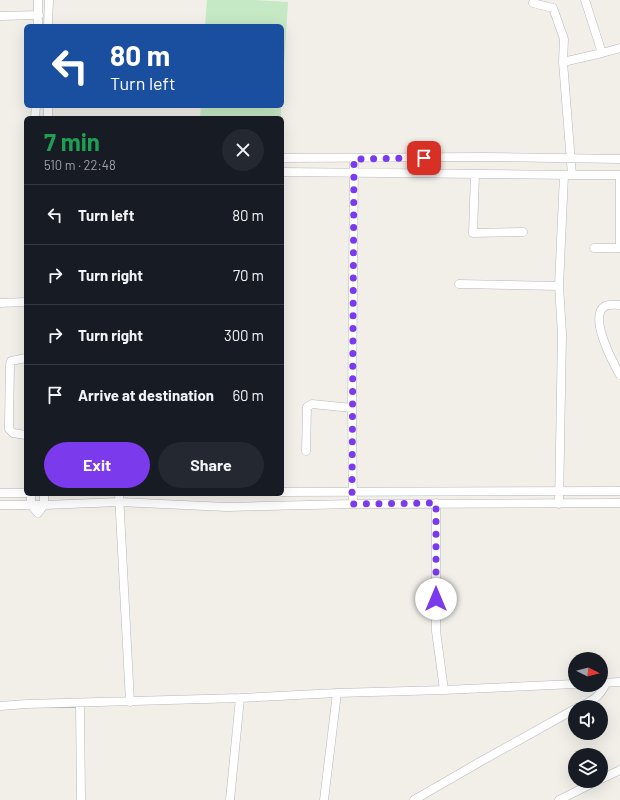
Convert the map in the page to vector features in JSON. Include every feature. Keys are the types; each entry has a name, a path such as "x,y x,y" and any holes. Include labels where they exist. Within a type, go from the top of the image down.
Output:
{"street":[{"path":"38,0 38,24"},
{"path":"48,0 48,24"},
{"path":"585,0 602,53"},
{"path":"532,3 553,8 564,39 563,62 571,159 568,175 559,286 562,334 558,491 559,504"},
{"path":"0,16 39,15"},
{"path":"563,62 620,48"},
{"path":"284,158 354,159 485,157 620,159"},
{"path":"353,504 352,408 354,159"},
{"path":"284,172 620,175 620,248 594,248"},
{"path":"475,174 472,233 523,232"},
{"path":"459,284 559,286"},
{"path":"0,303 24,302"},
{"path":"620,305 605,306 600,311 598,316 607,351 620,375"},
{"path":"24,358 11,361 10,365 9,424 13,433 24,435"},
{"path":"306,451 307,407 312,404 352,408"},
{"path":"284,492 620,491"},
{"path":"0,493 24,493"},
{"path":"31,496 31,505"},
{"path":"44,496 44,505"},
{"path":"0,505 44,505 119,498 227,507 436,503 620,503"},
{"path":"119,498 130,702"},
{"path":"436,503 436,631 444,690"},
{"path":"608,683 620,682"},
{"path":"0,706 568,684"},
{"path":"593,700 602,692"},
{"path":"324,800 337,693"},
{"path":"230,800 240,698"},
{"path":"80,704 80,800"},
{"path":"414,800 568,713"},
{"path":"608,776 620,770"},
{"path":"559,800 584,788"}],"green space":[{"path":"207,0 288,2 284,65 284,24 205,24"},
{"path":"201,108 281,108 281,116 200,116"}],"route":[{"path":"424,158 354,159 352,492 353,504 436,503 436,599"}]}
